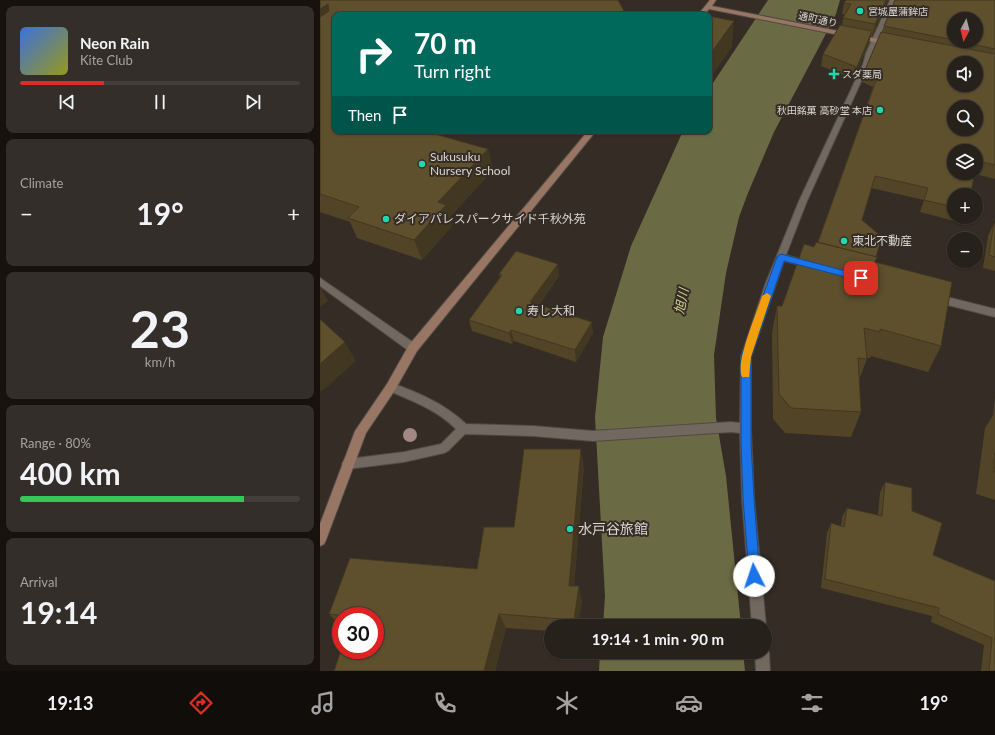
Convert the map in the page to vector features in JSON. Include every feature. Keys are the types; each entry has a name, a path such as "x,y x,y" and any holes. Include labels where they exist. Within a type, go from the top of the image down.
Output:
{"street":[{"path":"704,12 713,0"},
{"path":"758,619 748,498 746,357 781,257 803,201 866,64 893,0"},
{"name":"通町通り","path":"708,7 898,45"},
{"path":"320,540 361,431 391,387 413,348 590,134"},
{"path":"781,257 824,268"},
{"path":"320,281 413,348"},
{"path":"928,296 995,313"},
{"path":"391,387 433,405 449,415 463,429 533,431 593,436 731,427 746,429"},
{"path":"348,464 404,457 444,448 463,429"},
{"path":"762,659 763,671"}],"water":[{"name":"旭川","path":"768,0 840,0 836,14 774,132 748,193 739,217 726,273 714,355 716,418 726,476 740,619 603,619 605,596 595,417 603,337 631,246 682,134 712,134 712,84"},
{"path":"600,659 744,659 745,671 599,671"}],"building":[{"path":"320,0 618,0 624,12 332,12 332,134 435,134 488,149 438,202 446,205 414,240 348,218 359,207 320,194 320,17 329,11 328,4 320,9"},
{"path":"846,0 886,0 875,24 843,18 851,4 844,3"},
{"path":"895,0 995,0 995,49 983,46 983,12 947,12 947,39 884,26"},
{"path":"712,17 734,21 712,52"},
{"path":"840,25 872,31 857,67 823,54"},
{"path":"881,32 947,45 947,48 964,48 995,54 995,165 983,162 983,144 947,144 947,180 973,180 972,188 947,188 947,205 924,200 928,188 875,176 862,220 882,237 876,257 818,242 878,75 865,70"},
{"path":"995,223 995,257 989,255"},
{"path":"816,242 877,257 875,262 952,282 941,346 880,329 880,332 864,328 867,359 858,358 861,412 791,408 779,394 777,306 782,306 804,244 814,247"},
{"path":"516,251 558,264 530,302 592,322 575,350 511,330 509,333 469,320 502,275 499,274"},
{"path":"320,319 345,342 320,364"},
{"path":"524,449 581,449 569,586 579,586 574,619 499,614 484,671 334,671 338,659 384,659 384,607 332,607 332,614 329,614 350,558 477,569 484,527 514,527"},
{"path":"995,453 995,472 993,471"},
{"path":"885,482 912,488 912,511 942,523 933,555 995,581 995,671 989,671 992,638 938,614 939,608 825,579 831,523 844,527 847,508 882,516"}],"slow traffic":[{"path":"746,374 746,357 767,296"}],"place":[{"name":"宮城屋蒲鉾店","path":"860,11"},
{"name":"スダ薬局","path":"834,74"},
{"name":"秋田銘菓 高砂堂 本店","path":"880,110"},
{"name":"Sukusuku Nursery School","path":"422,164"},
{"name":"ダイアパレスパークサイド千秋外苑","path":"386,219"},
{"name":"東北不動産","path":"844,241"},
{"name":"寿し大和","path":"519,311"},
{"name":"水戸谷旅館","path":"570,529"}],"route":[{"path":"754,576 748,498 746,443 746,357 770,285 781,257 861,278"}]}
